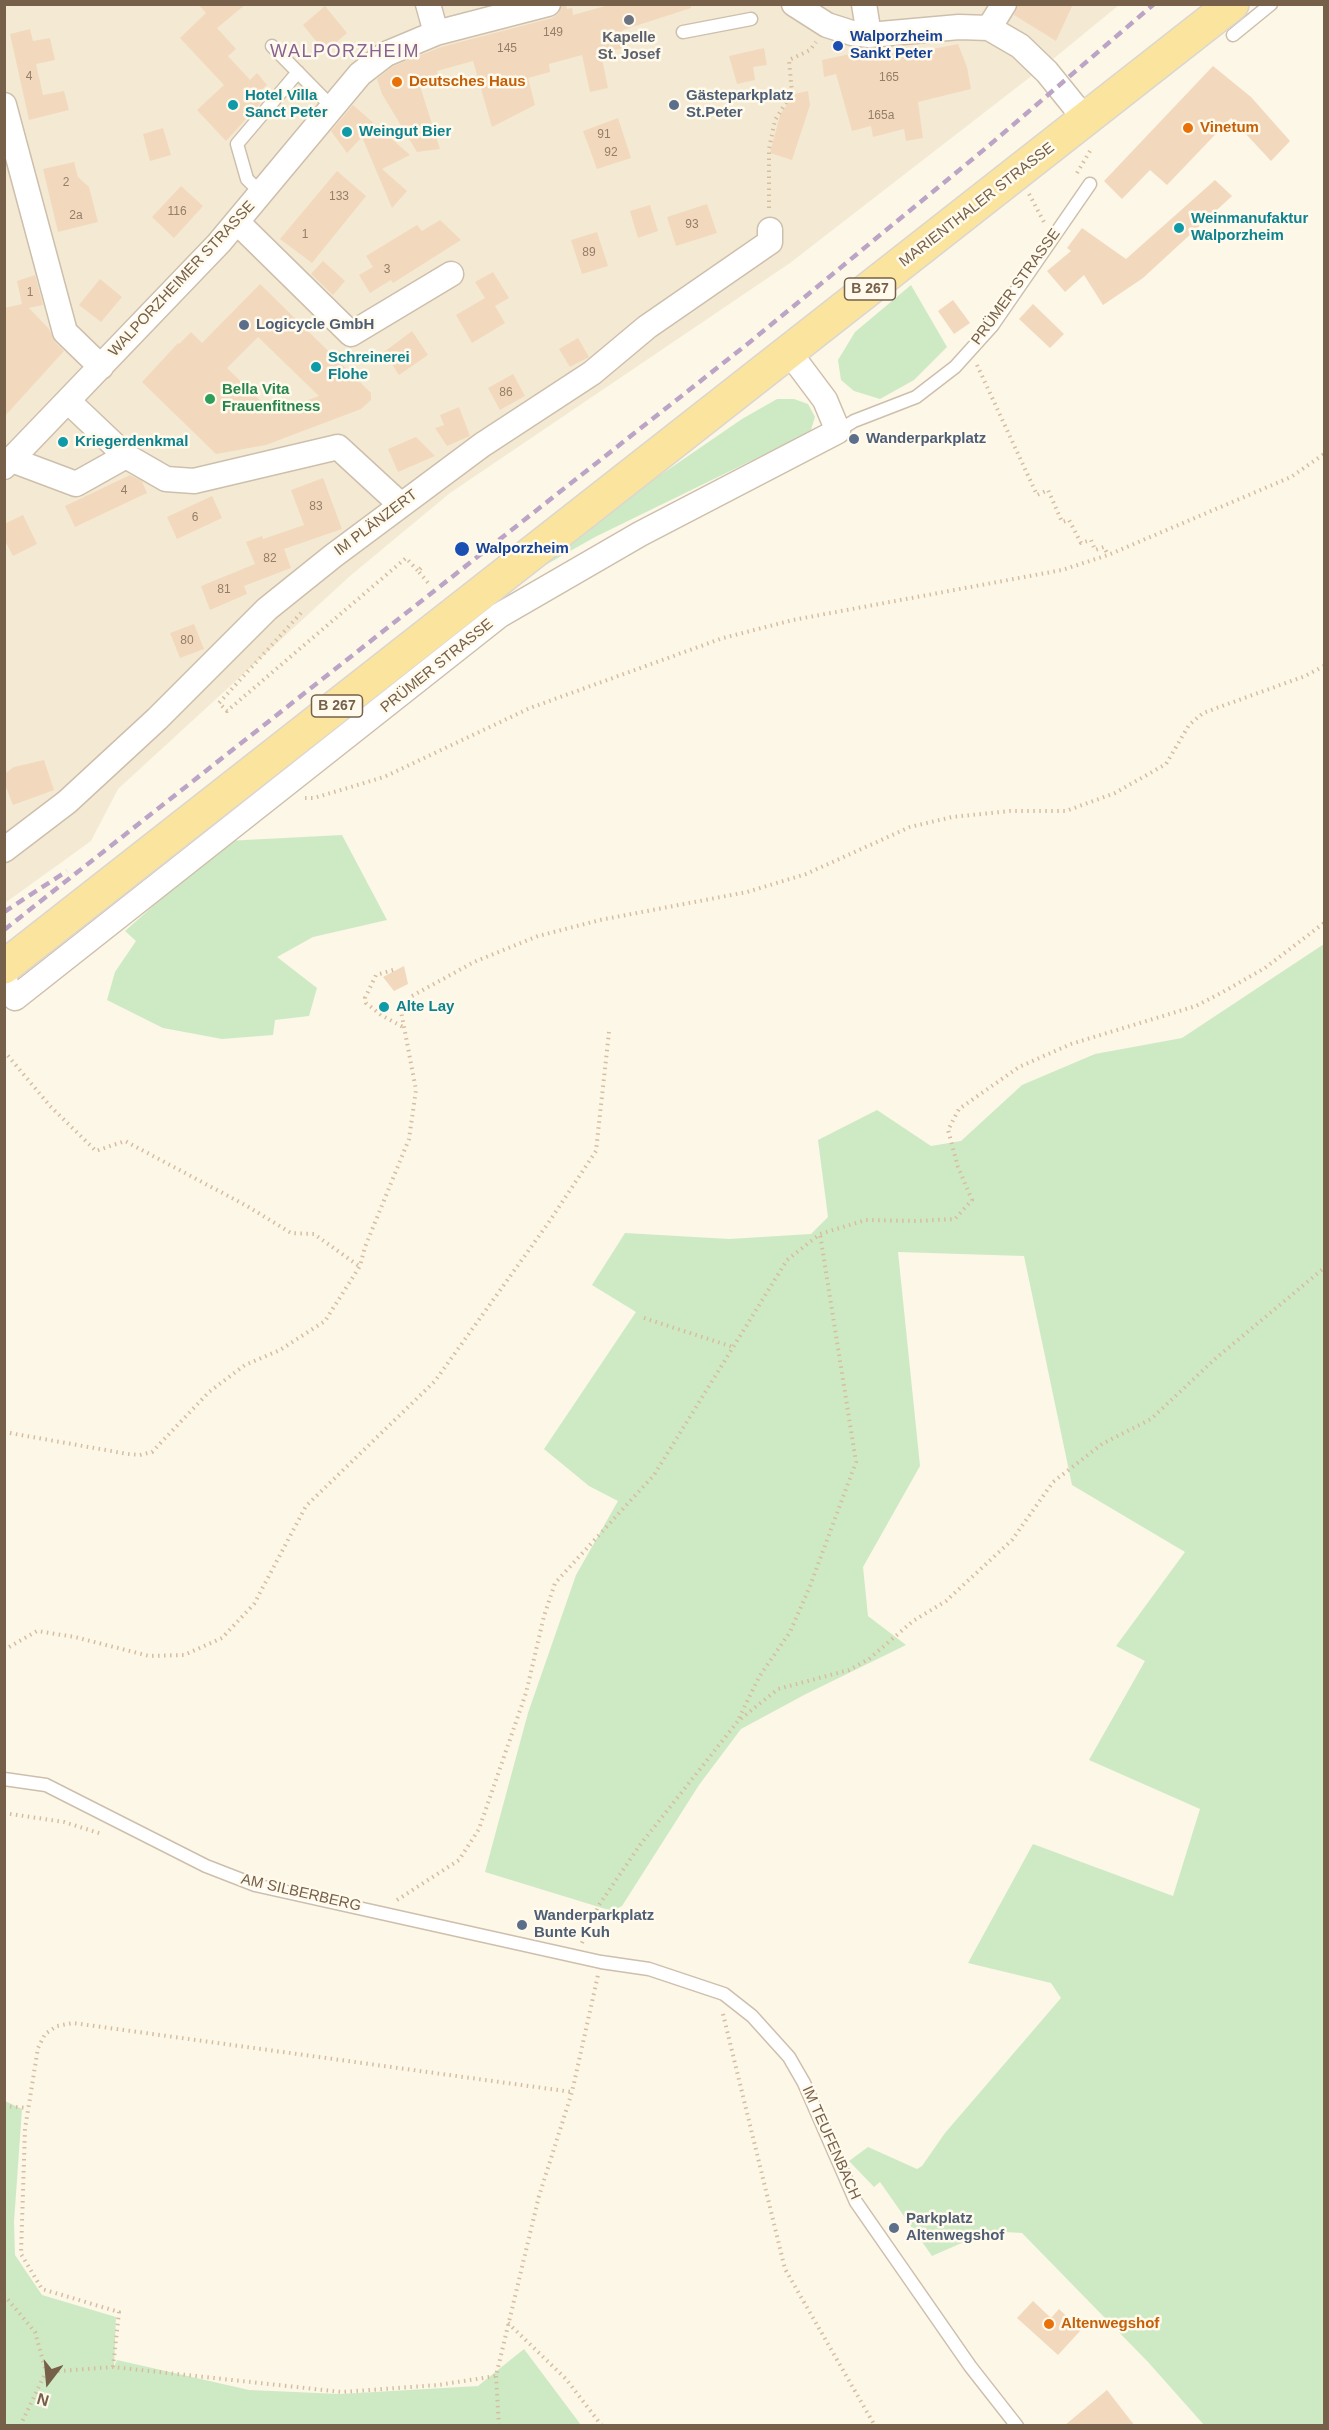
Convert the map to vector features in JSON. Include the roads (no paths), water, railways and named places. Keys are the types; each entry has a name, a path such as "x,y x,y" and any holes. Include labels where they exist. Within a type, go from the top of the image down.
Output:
{"main road":[{"name":"MARIENTHALER STRASSE","path":"8,983 665,448 1085,119 1232,20"}],"street":[{"path":"428,4 436,33"},
{"name":"WALPORZHEIMER STRASSE","path":"8,464 237,222 360,74 386,54 436,33 548,4"},
{"path":"794,4 828,25 852,33 869,35 959,27 989,28 1020,46 1047,72 1085,119"},
{"path":"864,4 869,35"},
{"path":"989,28 1004,4"},
{"path":"4,105 64,332 101,367"},
{"path":"237,222 351,334 451,274"},
{"name":"IM PLÄNZERT","path":"4,850 67,802 157,719 267,609 482,445 592,373 647,327 770,242 770,230"},
{"path":"789,352 825,400 838,431"},
{"path":"68,401 126,456 166,479 194,481 338,447 401,505"},
{"name":"PRÜMER STRASSE","path":"8,983 269,799 500,615 640,534 838,431"},
{"path":"8,464 76,484 126,456"}],"lane":[{"path":"1232,20 1271,4"},
{"path":"683,32 751,19"},
{"path":"272,46 332,107"},
{"path":"261,193 247,179 237,144 297,72"},
{"name":"PRÜMER STRASSE","path":"838,431 854,421 916,397 955,367 992,326 1090,184"},
{"name":"AM SILBERBERG","path":"4,1779 46,1785 206,1866 255,1885 391,1913 578,1957"},
{"name":"IM TEUFENBACH","path":"578,1957 649,1969 724,1994 752,2016 789,2057 804,2083 856,2202 970,2366 1017,2426"}],"railway":[{"path":"4,930 750,342 986,148 1154,4"},
{"path":"4,912 67,871"}],"place":[{"name":"Kapelle St. Josef","path":"629,20"},
{"name":"Walporzheim Sankt Peter","path":"838,46"},
{"name":"Deutsches Haus","path":"397,82"},
{"name":"Hotel Villa Sanct Peter","path":"233,105"},
{"name":"Gästeparkplatz St.Peter","path":"674,105"},
{"name":"Vinetum","path":"1188,128"},
{"name":"Weingut Bier","path":"347,132"},
{"name":"Weinmanufaktur Walporzheim","path":"1179,228"},
{"name":"Logicycle GmbH","path":"244,325"},
{"name":"Schreinerei Flohe","path":"316,367"},
{"name":"Bella Vita Frauenfitness","path":"210,399"},
{"name":"Wanderparkplatz","path":"854,439"},
{"name":"Kriegerdenkmal","path":"63,442"},
{"name":"Walporzheim","path":"462,549"},
{"name":"Alte Lay","path":"384,1007"},
{"name":"Wanderparkplatz Bunte Kuh","path":"522,1925"},
{"name":"Parkplatz Altenwegshof","path":"894,2228"},
{"name":"Altenwegshof","path":"1049,2324"}],"district":[{"name":"WALPORZHEIM","path":"345,52"}]}
